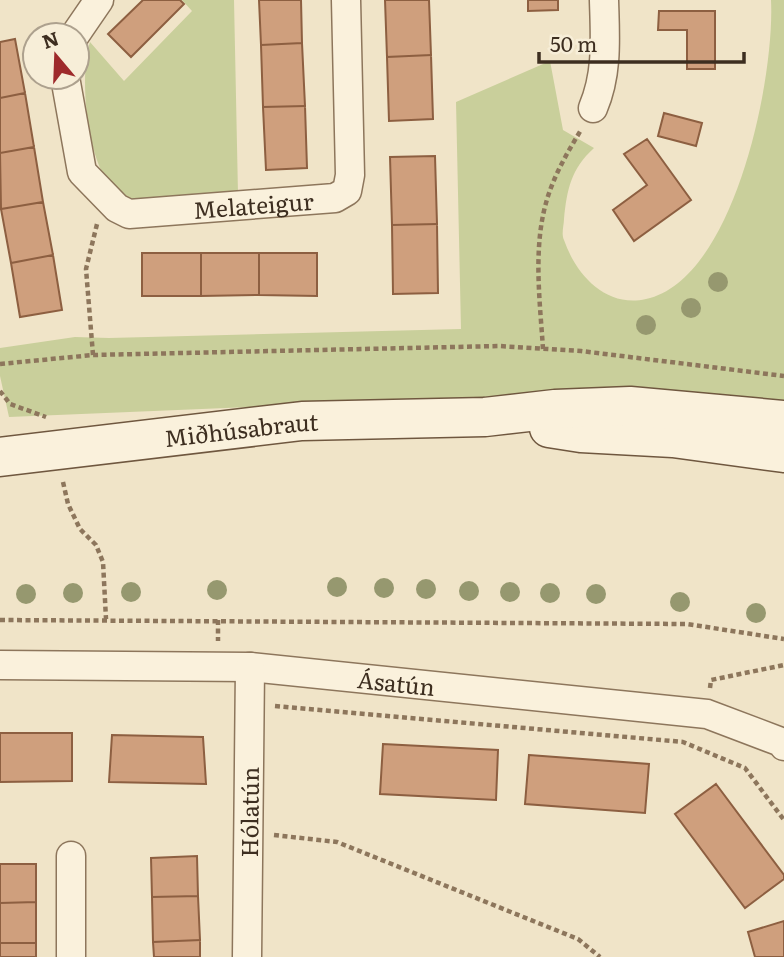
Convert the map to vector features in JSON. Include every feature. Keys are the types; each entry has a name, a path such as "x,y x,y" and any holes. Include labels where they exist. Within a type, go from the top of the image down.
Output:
{"street":[{"path":"85,21 99,0"},
{"name":"Melateigur","path":"68,91 82,172 104,197 129,214 335,198 347,191 350,175 346,0"},
{"path":"593,108 600,92 606,50 604,0"},
{"name":"Miðhúsabraut","path":"0,457 302,421 485,417 555,409 630,406 784,420"},
{"name":"Miðhúsabraut","path":"485,417 581,433 673,438 784,453"},
{"name":"Ásatún","path":"0,665 250,667 707,714 781,742 784,746"},
{"name":"Hólatún","path":"247,957 250,667"},
{"path":"71,957 72,856"}],"path":[{"path":"543,349 540,275 546,204 564,159 593,108"},
{"path":"93,355 86,269 104,197"},
{"path":"0,364 93,355 485,346 543,349 784,376"},
{"path":"0,391 10,404 50,419 68,504 80,529 96,545 103,562 106,619"},
{"path":"0,620 687,624 784,639"},
{"path":"707,714 711,680 784,665"},
{"path":"250,704 683,742 745,768 784,820"},
{"path":"248,831 337,842 578,939 600,957"}],"green space":[{"path":"182,0 234,0 238,194 141,207 123,200 109,185 98,163 86,110 85,91 91,91 91,43 124,81 192,11"},
{"path":"771,0 784,0 784,413 544,395 9,417 0,376 0,348 75,337 461,329 456,102 550,61 563,130 594,148 575,172 567,198 563,235 569,253 594,286 618,298 646,299 677,284 704,255 726,216 743,171 757,123 766,77"}],"building":[{"path":"143,0 180,0 184,4 131,57 108,34"},
{"path":"259,0 301,0 302,43 261,45"},
{"path":"385,0 429,0 431,55 387,57"},
{"path":"528,0 558,0 558,10 528,11"},
{"path":"659,11 715,11 715,69 687,69 687,30 658,30"},
{"path":"15,39 21,71 21,91 25,93 0,98 0,42"},
{"path":"302,43 305,106 263,107 261,45"},
{"path":"431,55 433,119 389,121 387,57"},
{"path":"25,93 34,147 0,153 0,98"},
{"path":"305,106 307,168 266,170 263,107"},
{"path":"664,113 702,123 696,146 658,136"},
{"path":"647,139 691,200 634,241 613,210 647,185 624,154"},
{"path":"34,147 43,202 1,209 0,153"},
{"path":"435,156 437,224 392,225 390,157"},
{"path":"43,202 53,255 11,263 1,209"},
{"path":"437,224 438,293 393,294 392,225"},
{"path":"142,253 201,253 201,296 142,296"},
{"path":"201,253 259,253 259,295 201,296"},
{"path":"259,253 317,253 317,296 259,295"},
{"path":"53,255 62,310 20,317 11,263"},
{"path":"0,733 72,733 72,781 0,782"},
{"path":"112,735 203,737 206,784 109,782"},
{"path":"383,744 498,750 496,800 380,794"},
{"path":"529,755 649,764 645,813 525,804"},
{"path":"716,784 784,875 784,879 745,908 675,814"},
{"path":"197,856 198,896 152,897 151,858"},
{"path":"0,864 36,864 36,902 0,903"},
{"path":"198,896 200,940 153,942 152,897"},
{"path":"36,902 36,943 0,943 0,903"},
{"path":"784,921 784,957 755,957 748,932"},
{"path":"200,940 200,957 154,957 153,942"},
{"path":"0,943 36,943 36,957 0,957"}]}
